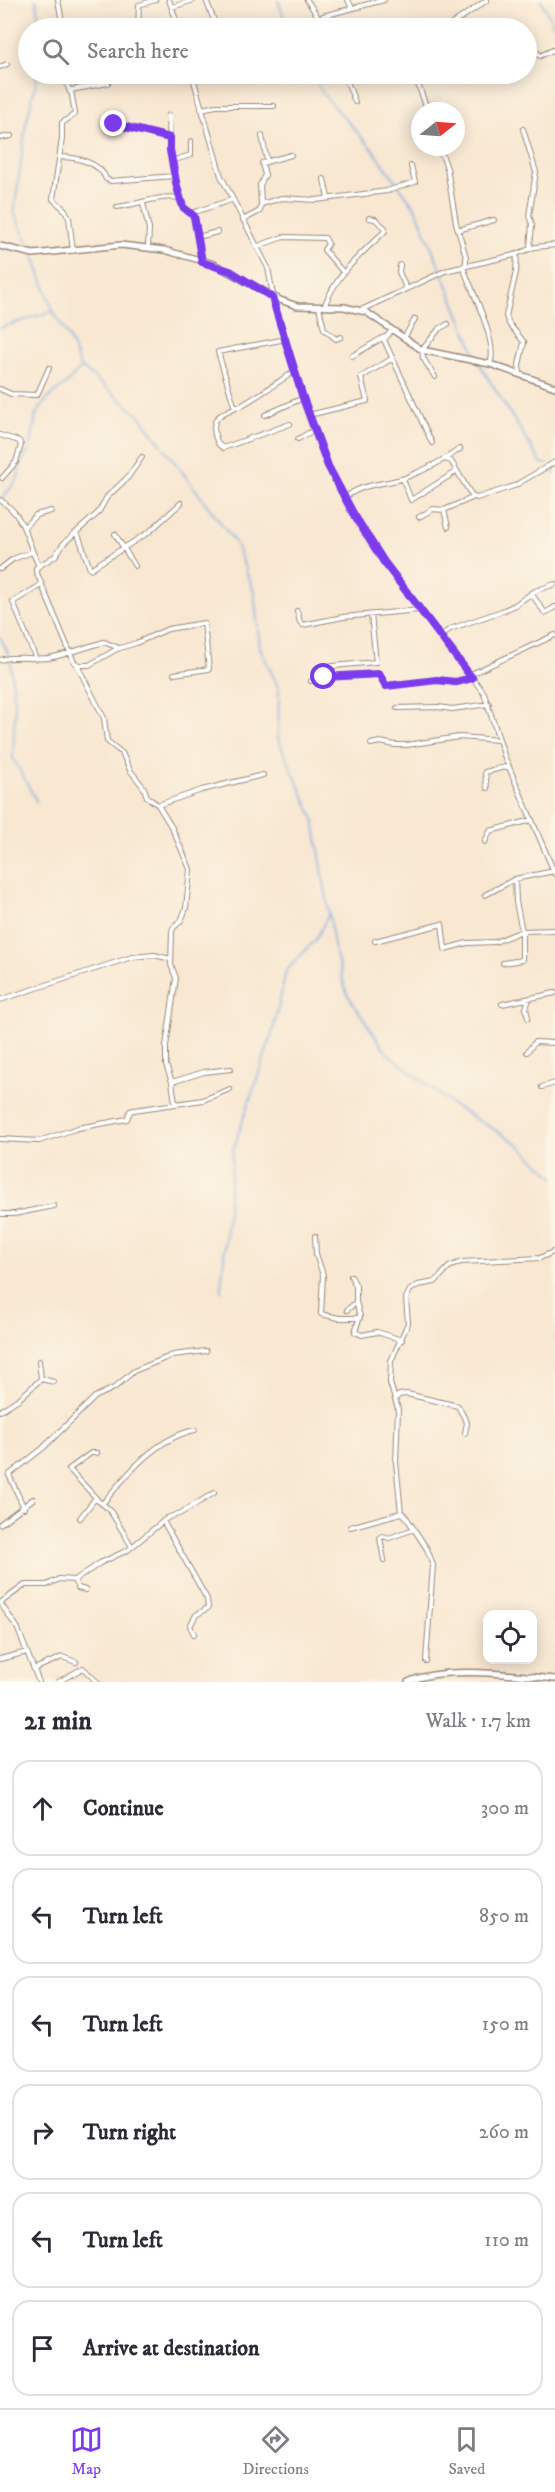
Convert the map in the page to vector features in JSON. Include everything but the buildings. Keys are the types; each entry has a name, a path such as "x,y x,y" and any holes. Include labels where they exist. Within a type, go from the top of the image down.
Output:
{"main road":[{"path":"0,246 33,254 122,245 148,247 230,271 272,297 297,306 360,310 376,318 422,350 490,364 555,387"},
{"path":"408,1682 423,1675 450,1673 555,1679"}],"street":[{"path":"58,0 61,18"},
{"path":"138,18 139,5 155,0"},
{"path":"170,0 176,18"},
{"path":"172,7 195,0"},
{"path":"206,0 214,18"},
{"path":"307,0 320,18"},
{"path":"348,0 352,8"},
{"path":"322,18 323,15 384,0"},
{"path":"461,18 487,0"},
{"path":"537,52 540,56 555,49"},
{"path":"0,67 7,64"},
{"path":"67,84 75,114 62,123 52,199 65,210 69,218 73,235 73,251"},
{"path":"70,92 101,84"},
{"path":"194,84 221,176 231,200 258,246 270,276 272,297 303,398 328,466 368,539 419,610 480,688 489,704 508,766 554,872 515,879 485,895"},
{"path":"348,84 355,102"},
{"path":"418,84 425,102"},
{"path":"201,109 216,106 274,106"},
{"path":"169,115 174,176 183,207 192,213 202,262"},
{"path":"114,124 170,138"},
{"path":"523,129 536,172 529,216 532,224 532,245 529,249"},
{"path":"0,138 10,136"},
{"path":"262,136 267,161"},
{"path":"171,161 191,155 191,141"},
{"path":"243,220 260,211 260,184 266,175 262,163 291,155"},
{"path":"442,156 466,257 463,267"},
{"path":"59,157 89,163 102,170 106,179 111,181 174,176"},
{"path":"261,204 282,198 309,200 387,191 416,180 411,166"},
{"path":"324,179 328,198"},
{"path":"117,207 158,198 180,198"},
{"path":"192,213 231,200"},
{"path":"143,203 149,229 148,247"},
{"path":"341,337 336,339 326,331 322,307 343,272 385,231 385,228 375,219 369,218"},
{"path":"458,230 494,220"},
{"path":"198,237 217,232"},
{"path":"258,246 283,237 325,238 328,244 324,250 343,272"},
{"path":"360,310 445,271 518,254 529,249 555,245"},
{"path":"518,254 506,316 509,324 524,342 519,374"},
{"path":"400,265 399,272 406,288"},
{"path":"463,267 487,328 493,356 490,364"},
{"path":"404,339 415,319"},
{"path":"435,376 423,358 422,350 439,329 448,324"},
{"path":"352,356 392,330"},
{"path":"384,337 413,406 432,443"},
{"path":"236,407 225,378 219,352 286,339"},
{"path":"309,415 367,400 361,377 393,358"},
{"path":"508,370 519,365"},
{"path":"0,389 11,394 37,395 49,368"},
{"path":"290,424 223,448 217,443 213,423 215,418 262,395 295,370"},
{"path":"265,415 303,398"},
{"path":"298,439 314,430"},
{"path":"0,435 19,441 21,445 16,462 2,478"},
{"path":"345,498 357,489 403,479 445,459 460,448"},
{"path":"142,457 128,477 107,497 98,513 61,546 55,556 39,566 36,571 70,653 104,718 106,741 122,753 130,770 144,788 147,797 158,805 172,828 190,869 186,908 181,921 173,928 171,959 176,978 166,1046 166,1065 172,1082 175,1103"},
{"path":"445,459 451,461 473,497"},
{"path":"419,517 433,509 444,510 473,497 478,498 514,486 555,462"},
{"path":"403,479 411,500 457,471"},
{"path":"0,500 16,512 24,526 39,566"},
{"path":"75,533 80,537 90,569 149,532 181,503"},
{"path":"444,510 448,527"},
{"path":"24,526 36,515 51,511"},
{"path":"115,534 135,566"},
{"path":"0,568 13,559 32,552"},
{"path":"440,637 450,628 480,620 513,606 531,593 555,584"},
{"path":"36,658 13,602 41,585"},
{"path":"531,593 545,613 555,608"},
{"path":"297,611 303,625 343,617 419,610"},
{"path":"324,667 376,662 371,615"},
{"path":"76,664 89,665 120,648 168,628 204,623 209,669 174,674"},
{"path":"311,681 324,677 379,674 386,686 437,680 456,682 555,634"},
{"path":"0,660 70,653 104,642 120,648"},
{"path":"397,708 452,709 489,704"},
{"path":"371,744 380,742 407,745 458,737 500,740"},
{"path":"487,788 485,772 508,766"},
{"path":"158,805 201,790 263,775"},
{"path":"485,842 490,831 532,820"},
{"path":"503,963 522,960 522,932 516,903 515,879"},
{"path":"375,941 442,924 446,948 468,943 495,942 522,932 555,930"},
{"path":"0,1000 132,957 154,955 171,959"},
{"path":"502,1004 555,993"},
{"path":"528,1018 526,1008 529,999"},
{"path":"527,1052 535,1042 555,1042"},
{"path":"172,1082 204,1072 231,1069"},
{"path":"542,1087 555,1083"},
{"path":"0,1139 34,1141 48,1139 78,1128 127,1119 130,1112 134,1110 203,1100 230,1089"},
{"path":"0,1214 14,1214 54,1206"},
{"path":"315,1236 316,1254 323,1275 321,1314 339,1318 360,1318"},
{"path":"426,1661 433,1565 427,1550 404,1514 401,1513 396,1462 398,1409 390,1383 392,1361 408,1323 406,1298 410,1290 418,1285 435,1282 453,1264 540,1258 555,1251"},
{"path":"351,1276 356,1286 356,1302 360,1318 356,1332 358,1334 378,1332 402,1340"},
{"path":"347,1310 356,1302"},
{"path":"24,1508 9,1475 43,1448 95,1397 114,1388 140,1368 173,1355 206,1351"},
{"path":"39,1361 41,1378"},
{"path":"41,1378 54,1382"},
{"path":"0,1411 20,1398 41,1378"},
{"path":"395,1399 399,1395 407,1394 451,1402 462,1412 466,1423 465,1433"},
{"path":"103,1503 140,1462 175,1435 195,1430"},
{"path":"97,1453 91,1453 69,1469 114,1515 124,1537 131,1545"},
{"path":"39,1682 17,1628 0,1602 25,1585 39,1586 59,1579 74,1580 100,1563 128,1550 131,1545 164,1521 214,1493"},
{"path":"0,1524 33,1499"},
{"path":"80,1518 94,1500 98,1500"},
{"path":"350,1527 401,1513"},
{"path":"164,1521 207,1599 208,1608 192,1619 190,1626 194,1634"},
{"path":"384,1560 380,1538 383,1536 389,1538 414,1529"},
{"path":"74,1580 78,1588 85,1590"},
{"path":"0,1659 27,1652"},
{"path":"34,1670 62,1657 76,1662"},
{"path":"58,1682 83,1668 97,1682"}],"waterway":[{"path":"36,0 39,18"},
{"path":"278,0 284,18"},
{"path":"541,0 555,28"},
{"path":"32,251 14,213 26,124 36,84"},
{"path":"318,84 323,94 374,151 416,209 477,358"},
{"path":"34,256 53,311 70,340 80,366 140,416 235,542 254,592 260,648 279,689 278,739 314,819 335,951 347,994 386,1052 452,1105 517,1143 555,1178"},
{"path":"0,328 53,311"},
{"path":"480,365 541,463 547,464"},
{"path":"1,500 17,480 24,457 30,451 36,414 48,398 64,386 81,368"},
{"path":"551,467 555,474"},
{"path":"0,637 10,657 15,709 13,758 37,802"},
{"path":"221,1291 233,1150 273,1031 286,971 316,939 329,914"}],"route":[{"path":"114,124 170,138 177,187 183,207 194,216 202,262 230,271 272,297 303,398 328,466 368,539 420,613 472,678 456,682 437,680 386,686 382,683 379,674 324,677"}]}
